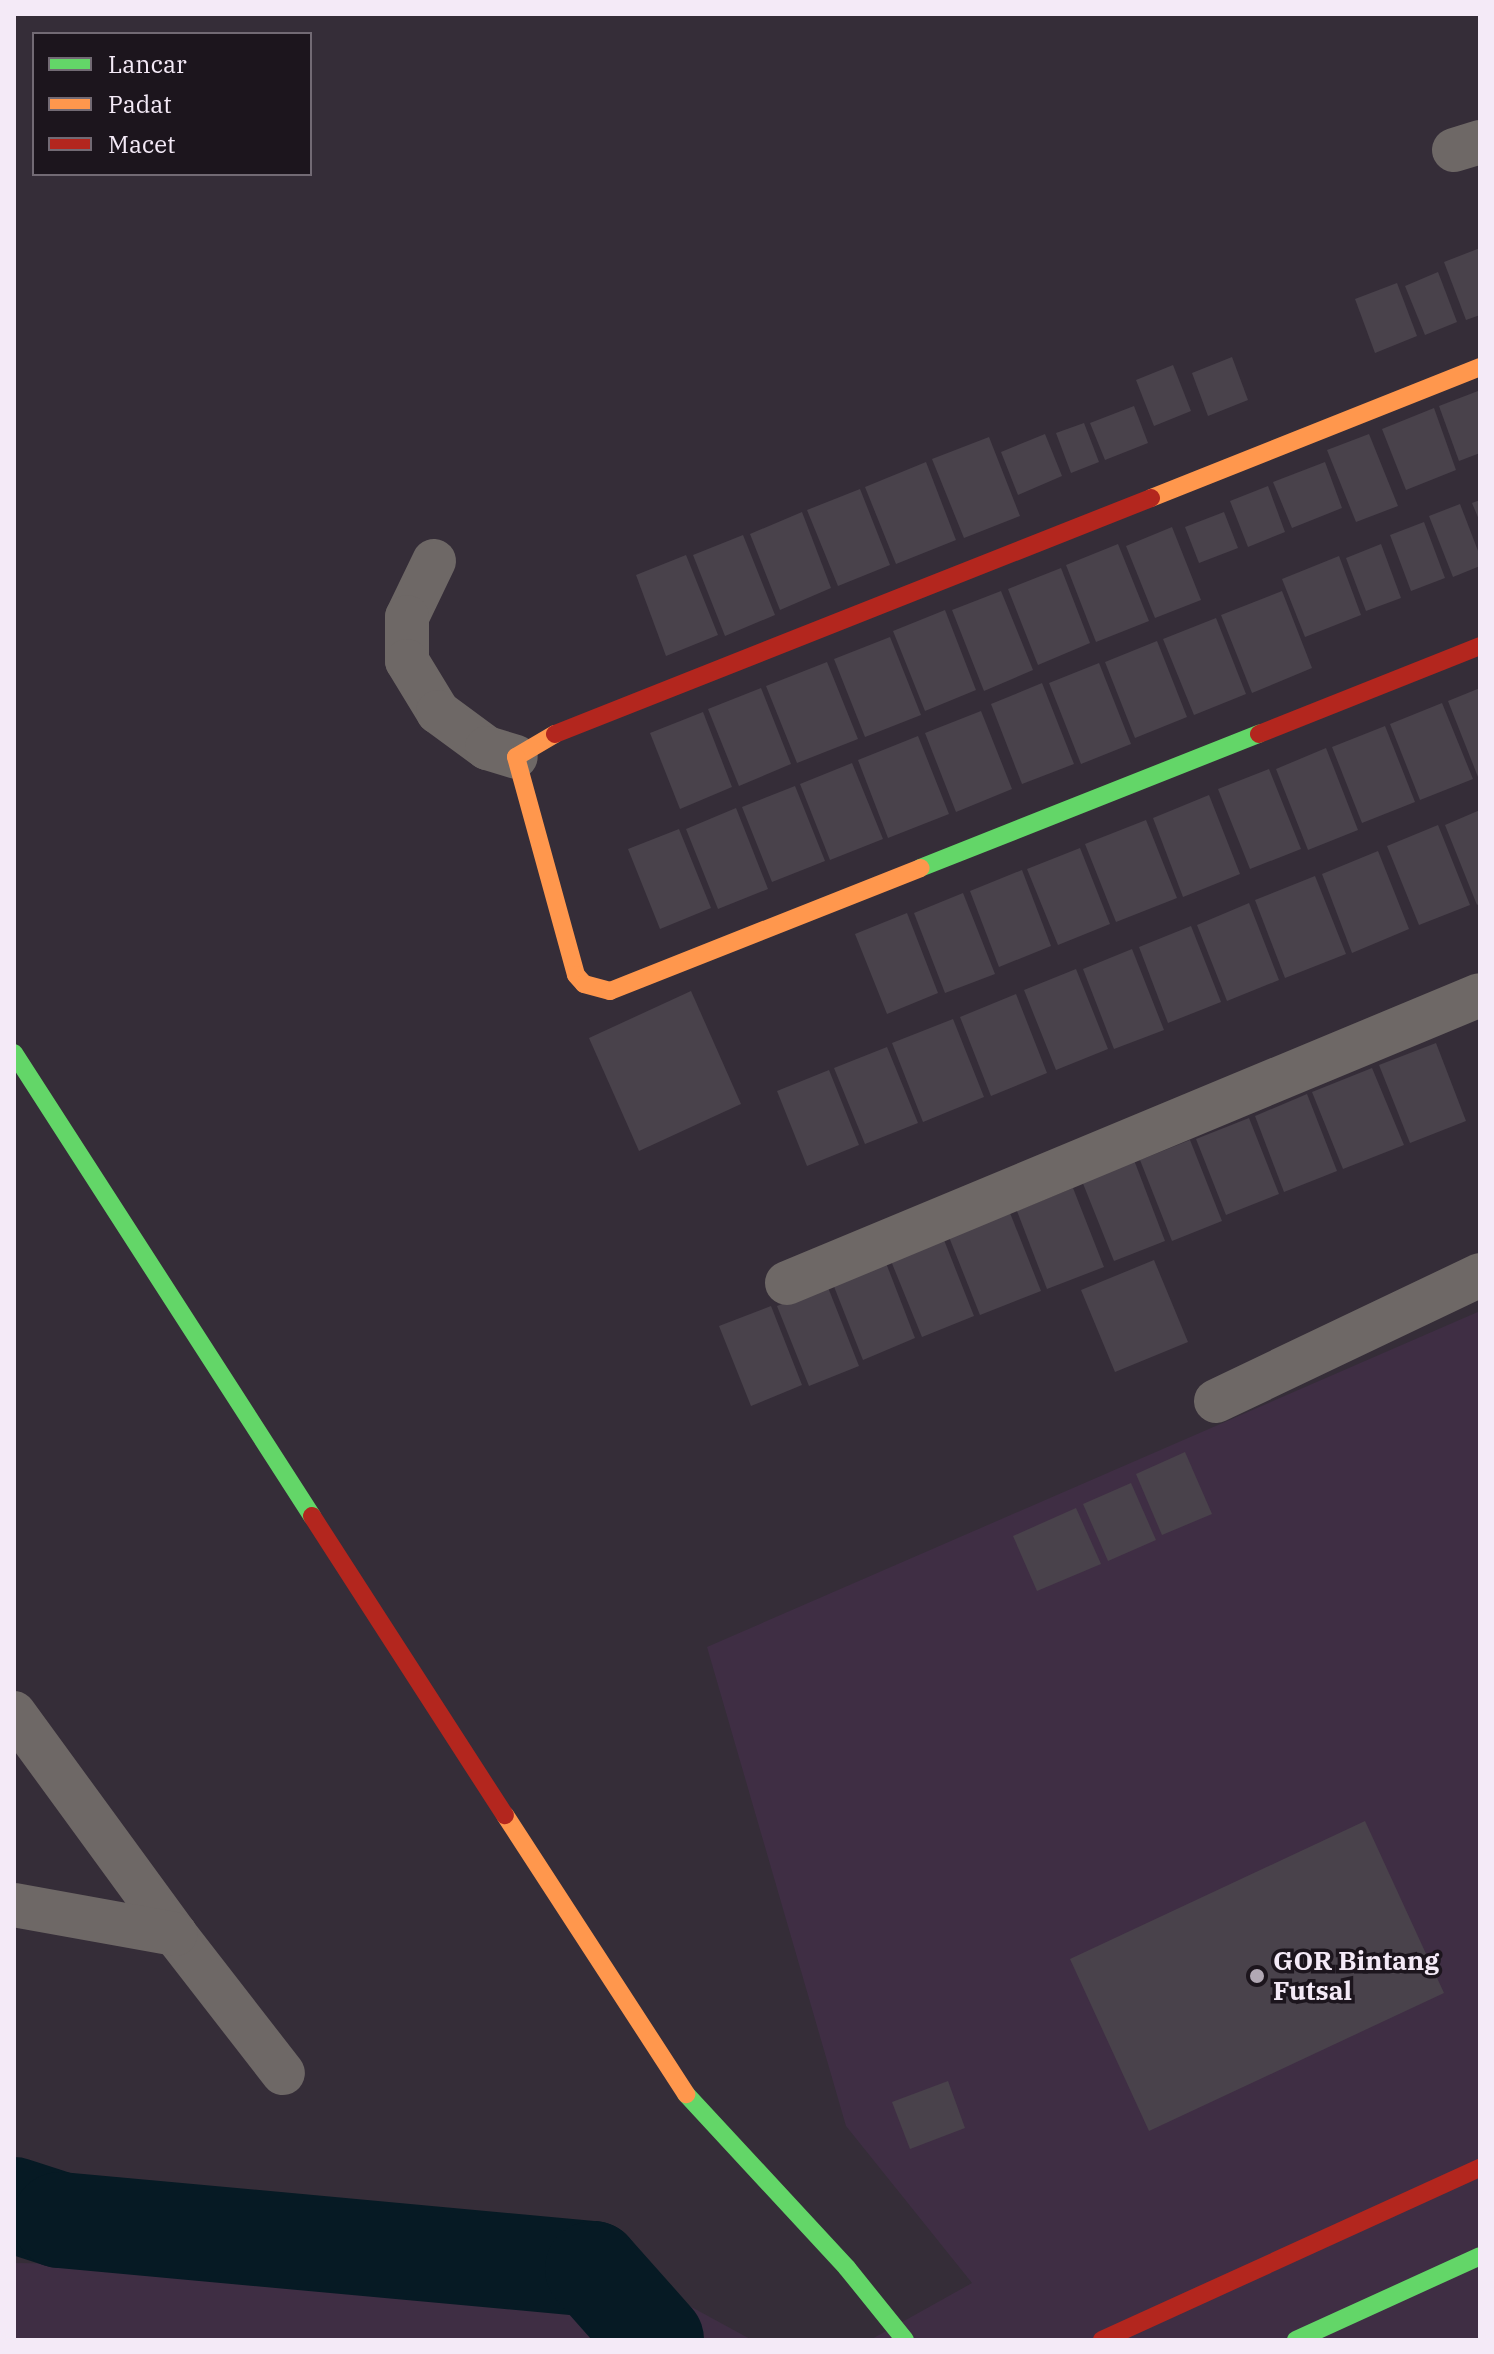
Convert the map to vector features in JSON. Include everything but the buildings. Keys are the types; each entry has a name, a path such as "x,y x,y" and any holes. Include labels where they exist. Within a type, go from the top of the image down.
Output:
{"street":[{"path":"434,561 407,617 407,661 438,712 487,748 516,757 563,731 1480,367"},
{"path":"516,757 576,975 584,984 610,991 1480,646"},
{"path":"787,1283 1480,995"},
{"path":"14,1053 681,2088 847,2268 905,2340"},
{"path":"1216,1401 1480,1275"},
{"path":"15,1719 283,2073"},
{"path":"14,1905 175,1934"},
{"path":"1102,2340 1480,2168"},
{"path":"1296,2340 1480,2256"}],"shaded area":[{"path":"1480,1311 1480,2340 870,2340 972,2283 846,2126 707,1647"},
{"path":"14,2263 213,2266 664,2292 752,2340 14,2340"}],"waterway":[{"path":"14,2205 60,2220 593,2269 656,2340"}],"traffic: fast":[{"path":"920,868 1259,734"},
{"path":"14,1053 312,1516"},
{"path":"686,2094 847,2268 905,2340"},
{"path":"1296,2340 1480,2256"}],"traffic: slow":[{"path":"1151,498 1480,367"},
{"path":"555,734 516,757 576,975 584,984 610,991 920,868"},
{"path":"505,1815 686,2094"}],"traffic: jam":[{"path":"555,734 1151,498"},
{"path":"1259,734 1480,646"},
{"path":"312,1516 505,1815"},
{"path":"1102,2340 1480,2168"}],"place":[{"name":"GOR Bintang Futsal","path":"1257,1976"}]}
